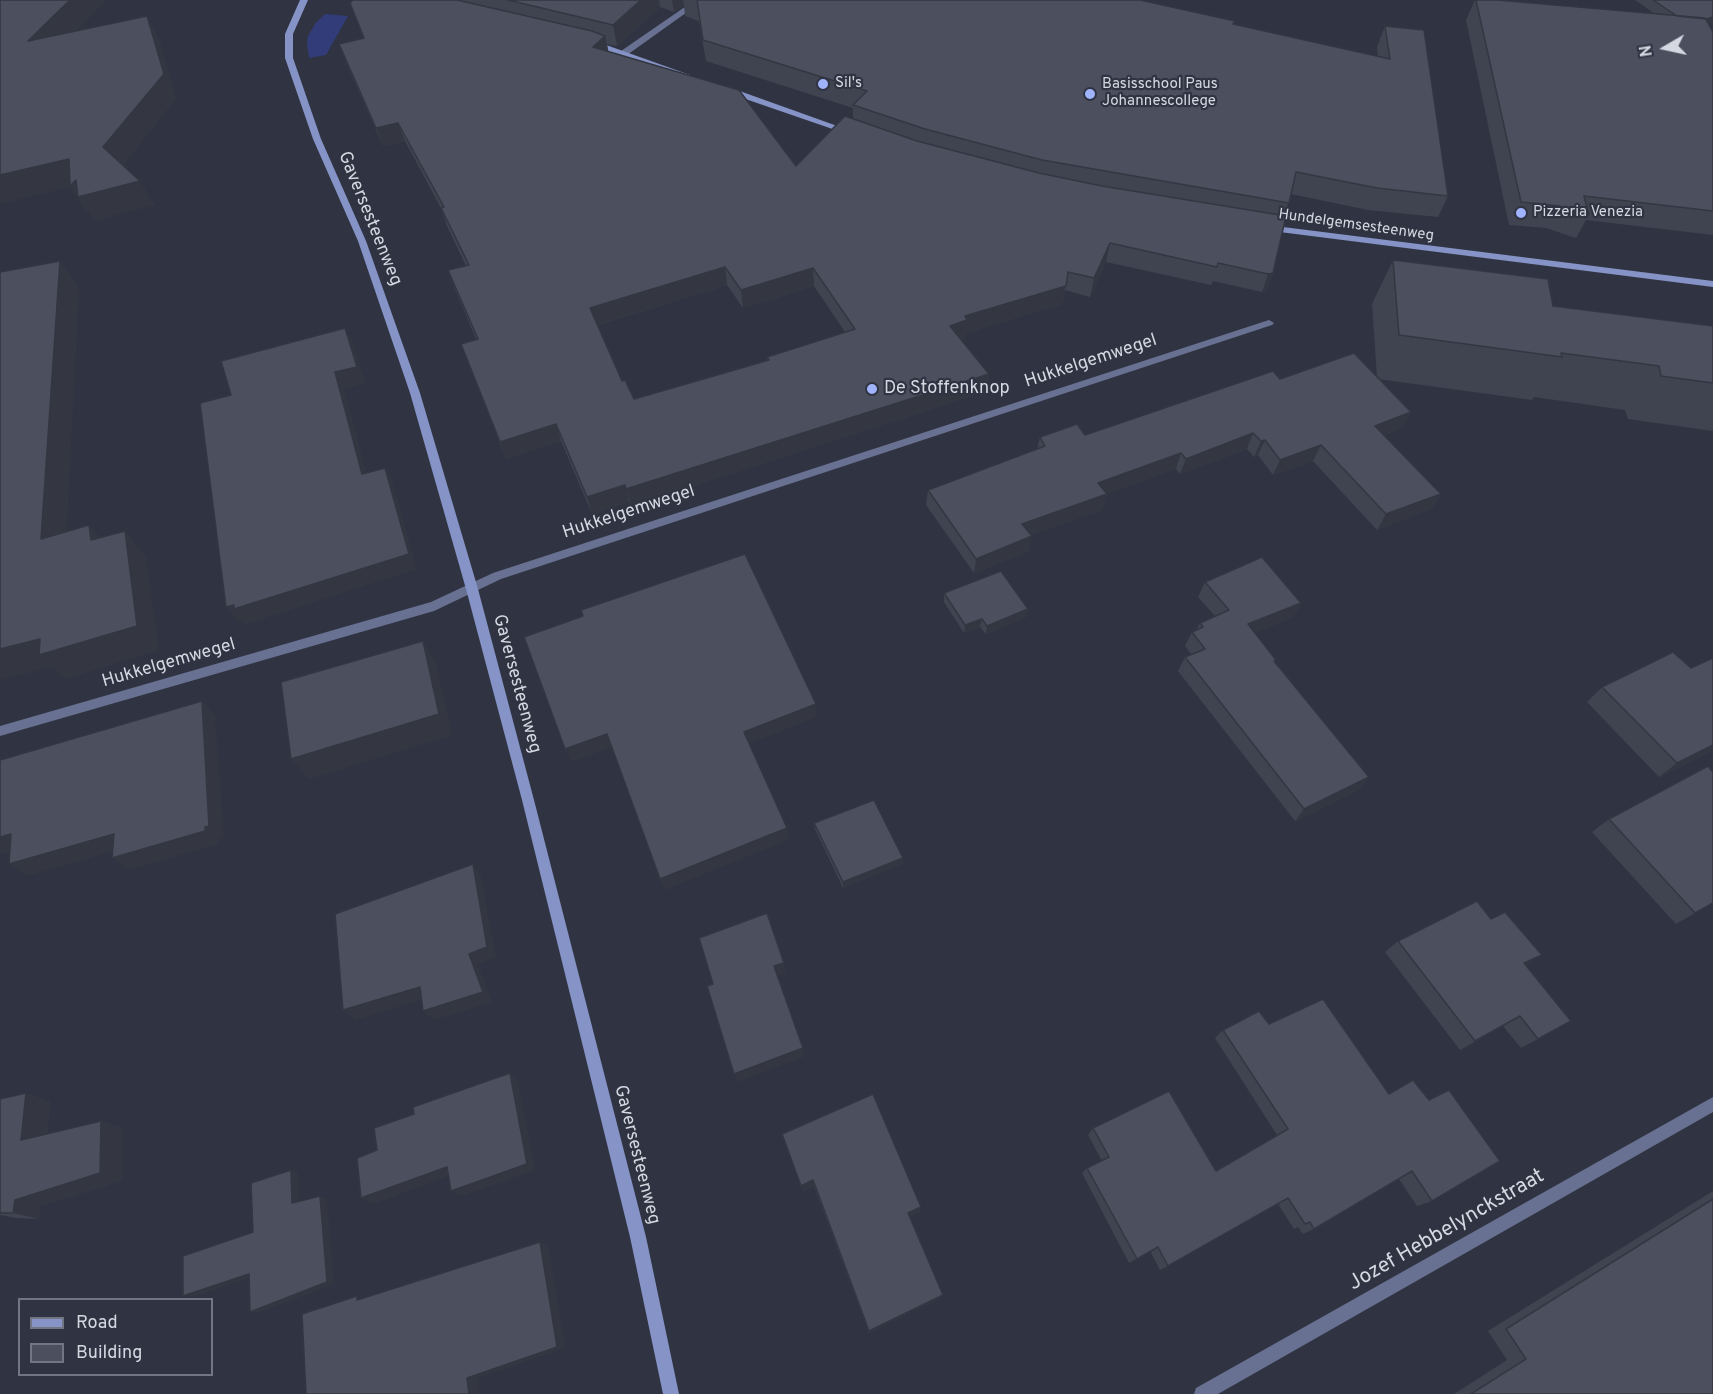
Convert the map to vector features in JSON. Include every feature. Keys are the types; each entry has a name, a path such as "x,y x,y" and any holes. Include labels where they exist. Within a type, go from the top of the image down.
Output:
{"street":[{"name":"Gaversesteenweg","path":"304,0 289,34 289,58 317,139 362,240 415,393 528,800 629,1202 671,1394"},
{"path":"624,53 700,0"},
{"path":"578,40 624,53 692,78"},
{"path":"722,88 857,135"},
{"name":"Hundelgemsesteenweg","path":"1258,226 1391,245 1713,284"},
{"name":"Hukkelgemwegel","path":"0,731 434,606 497,576 1269,323"},
{"name":"Jozef Hebbelynckstraat","path":"1202,1394 1713,1104"}],"shaded area":[{"path":"325,14 348,16 326,55 309,58 308,36"}],"building":[{"path":"0,0 70,0 28,41 147,16 164,74 103,147 140,181 78,197 76,180 70,186 69,159 0,175"},
{"path":"353,0 457,0 592,31 605,36 593,47 739,90 796,166 845,116 917,141 1039,173 1102,186 1286,216 1273,273 1268,274 1218,263 1217,267 1110,243 1094,278 1068,272 1066,286 965,316 967,320 950,326 989,374 626,489 625,485 587,497 556,424 500,442 461,344 478,339 448,270 469,265 441,208 444,207 398,123 376,128 339,44 364,38 350,3","holes":["725,267 741,290 813,268 855,329 767,357 769,360 634,399 625,380 622,381 590,308"]},
{"path":"508,0 641,0 613,25"},
{"path":"697,0 1140,0 1235,21 1233,24 1390,59 1385,26 1424,30 1448,196 1377,188 1296,172 1289,203 1042,160 925,129 853,105 867,91 703,40"},
{"path":"1476,0 1705,18 1713,32 1713,211 1584,196 1589,215 1559,206 1521,202"},
{"path":"1653,0 1713,0 1713,17 1706,19 1677,16"},
{"path":"1393,260 1548,279 1553,306 1713,326 1713,383 1661,376 1659,366 1561,353 1562,357 1399,335"},
{"path":"60,261 41,539 89,525 91,540 125,531 137,626 39,655 40,639 0,649 0,272"},
{"path":"345,328 357,367 335,372 362,474 385,468 409,554 234,609 234,605 226,607 200,403 231,395 221,361"},
{"path":"1354,353 1411,412 1375,426 1441,494 1386,514 1321,445 1280,460 1265,440 1261,441 1253,433 1186,459 1181,453 1098,483 1107,494 1022,524 1032,536 976,559 928,490 1045,446 1040,437 1077,424 1085,435 1273,371 1280,379"},
{"path":"745,554 816,704 744,732 787,828 660,879 607,734 565,749 524,637 583,616 581,610"},
{"path":"1262,557 1301,603 1248,624 1276,660 1274,661 1369,777 1304,809 1185,657 1205,649 1192,632 1203,627 1200,623 1229,610 1205,582"},
{"path":"1001,571 1028,609 987,626 982,619 965,625 944,593"},
{"path":"423,641 439,714 291,759 281,682"},
{"path":"1673,652 1691,668 1713,658 1713,745 1677,763 1602,687"},
{"path":"202,701 209,826 205,827 205,831 112,858 114,834 9,864 11,834 0,837 0,760"},
{"path":"1708,766 1713,772 1713,903 1695,913 1609,819"},
{"path":"874,800 903,858 843,882 814,823"},
{"path":"473,864 487,947 469,954 483,992 423,1011 420,987 343,1010 335,914"},
{"path":"1477,901 1491,919 1505,912 1542,955 1524,963 1571,1021 1538,1039 1520,1016 1475,1041 1398,941"},
{"path":"767,913 784,963 774,966 803,1048 734,1074 707,986 713,984 699,938"},
{"path":"1323,999 1389,1094 1413,1080 1429,1100 1449,1090 1500,1161 1432,1201 1412,1171 1314,1229 1310,1222 1305,1224 1288,1198 1168,1266 1158,1247 1137,1259 1087,1168 1109,1157 1093,1128 1169,1091 1216,1171 1288,1129 1223,1030 1259,1011 1269,1024"},
{"path":"510,1073 527,1164 451,1191 447,1167 361,1198 357,1158 377,1150 374,1128 414,1114 413,1107"},
{"path":"26,1093 21,1140 101,1121 100,1173 15,1200 13,1213 0,1213 0,1099"},
{"path":"873,1094 921,1207 908,1213 943,1295 869,1331 813,1180 801,1186 782,1134"},
{"path":"291,1170 292,1203 320,1196 327,1282 250,1312 249,1274 183,1296 183,1256 253,1232 251,1183"},
{"path":"1713,1199 1713,1394 1471,1394 1526,1359 1506,1329"},
{"path":"540,1242 557,1347 467,1378 469,1394 306,1394 302,1314 357,1296 357,1300"}],"place":[{"name":"Sil's","path":"823,84"},
{"name":"Basisschool Paus Johannescollege","path":"1090,94"},
{"name":"Pizzeria Venezia","path":"1521,213"},
{"name":"De Stoffenknop","path":"872,389"}]}
